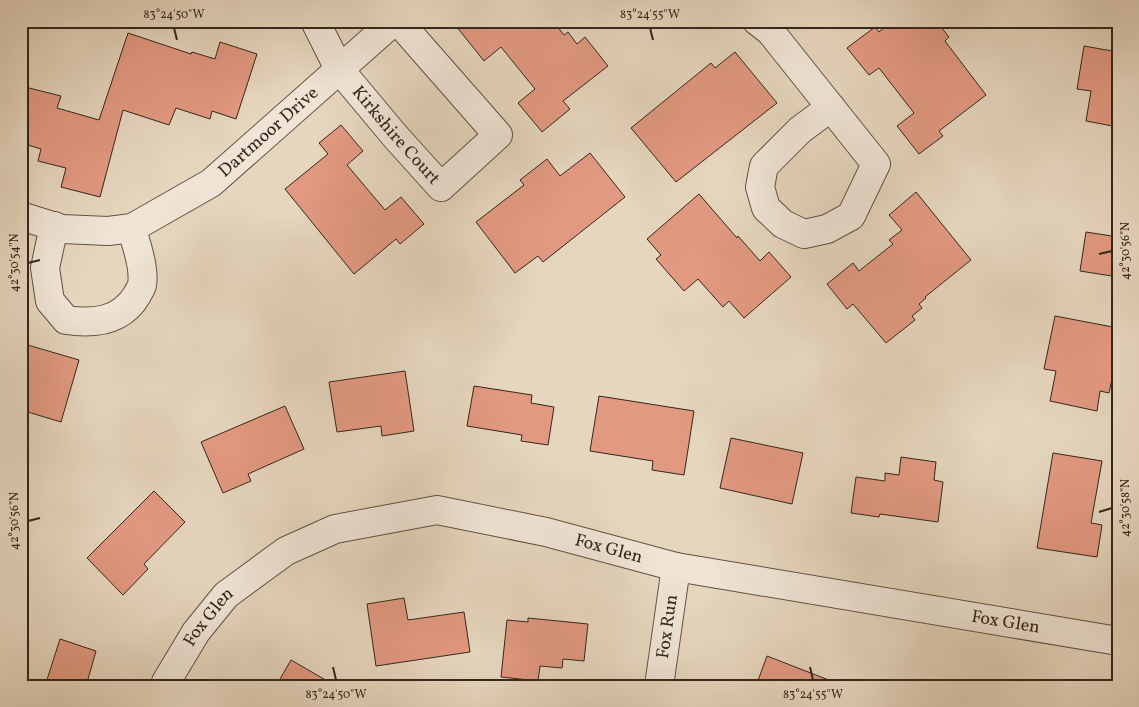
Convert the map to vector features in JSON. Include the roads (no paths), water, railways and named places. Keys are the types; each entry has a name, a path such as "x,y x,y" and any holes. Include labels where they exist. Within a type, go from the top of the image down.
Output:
{"street":[{"path":"315,21 339,69"},
{"name":"Dartmoor Drive","path":"21,216 62,229 108,231 132,228 210,183 394,21"},
{"name":"Kirkshire Court","path":"339,69 441,187 498,135 398,21"},
{"path":"757,21 770,31 831,107 876,164 851,216 827,229 804,234 783,224 766,208 760,187 764,166 800,130 831,107"},
{"path":"54,226 45,268 50,302 66,320 85,323 113,318 131,305 142,286 142,269 132,228"},
{"name":"Fox Glen","path":"165,686 196,632 226,595 286,551 334,529 437,510 546,532 676,568 1118,641"},
{"name":"Fox Run","path":"660,686 676,568"}]}
